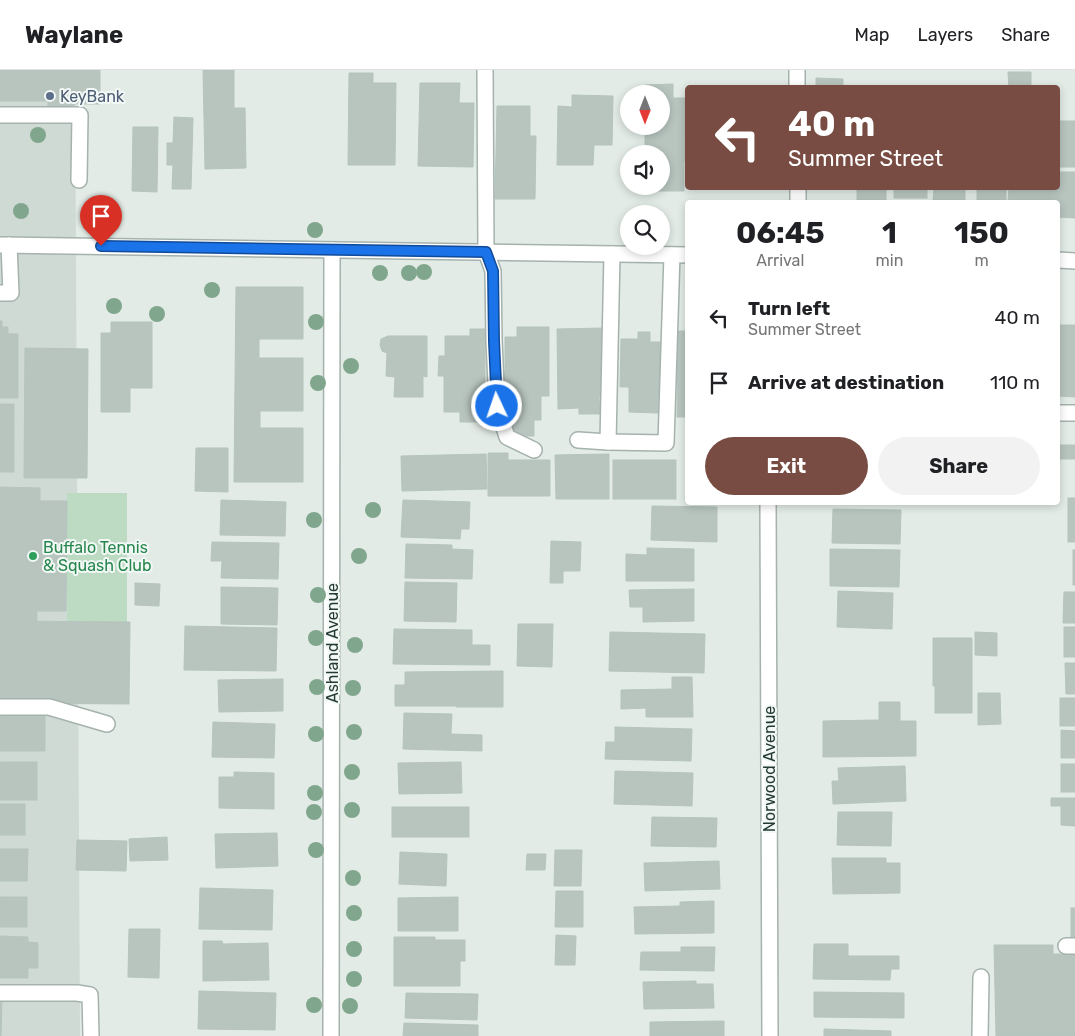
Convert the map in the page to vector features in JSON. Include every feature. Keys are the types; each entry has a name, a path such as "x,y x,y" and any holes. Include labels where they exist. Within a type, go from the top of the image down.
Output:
{"street":[{"path":"485,70 486,252 493,271 497,406 507,437 534,450"},
{"path":"797,70 797,85"},
{"path":"0,115 80,115 79,180"},
{"path":"0,293 10,293 5,245 685,255"},
{"name":"Ashland Avenue","path":"331,1036 332,250"},
{"path":"608,442 612,254"},
{"path":"578,440 666,443 672,255"},
{"path":"1060,260 1075,261"},
{"path":"1060,413 1075,413"},
{"name":"Norwood Avenue","path":"768,505 770,1036"},
{"path":"0,707 49,708 107,724"},
{"path":"980,977 980,1036"},
{"path":"0,993 77,992 90,995 91,1036"}],"shaded area":[{"path":"0,70 75,70 80,1036 0,1036"}],"green space":[{"path":"67,493 127,493 127,622 67,622"}],"building":[{"name":"KeyBank","path":"0,70 100,70 100,104 74,104 74,123 48,122 48,101 0,101"},
{"path":"203,70 234,70 234,108 245,108 246,168 205,169"},
{"path":"1008,72 1031,72 1031,85 1009,85"},
{"path":"349,73 373,73 373,83 396,83 395,165 348,165"},
{"path":"816,78 843,79 843,85 816,85"},
{"path":"420,83 460,83 459,103 474,103 473,167 418,166"},
{"path":"673,84 673,98 685,98 684,191 670,191 670,145 645,145 645,135 670,135 670,85 645,85"},
{"path":"572,95 613,96 612,145 594,145 593,165 557,165 558,106 572,107"},
{"path":"497,106 530,106 530,136 536,136 535,199 495,199"},
{"path":"174,117 193,118 191,189 172,189 173,165 167,165 167,143 173,143"},
{"path":"1060,121 1075,121 1075,167 1060,167"},
{"path":"133,127 158,127 157,192 132,191"},
{"path":"1060,172 1075,172 1075,218 1060,217 1060,200 1008,200 1009,190 1060,190"},
{"path":"857,190 886,190 886,200 857,200"},
{"path":"894,190 927,190 927,198 894,198"},
{"path":"934,190 965,190 965,200 933,200"},
{"path":"977,190 1006,190 1006,200 977,200"},
{"path":"236,287 303,287 303,339 259,339 259,358 303,358 303,411 260,411 260,428 303,428 303,482 234,482"},
{"path":"0,321 2,321 2,327 8,327 8,334 18,334 18,398 0,398"},
{"path":"111,322 152,322 152,388 130,388 130,412 101,412 101,333 111,333"},
{"path":"1060,325 1075,325 1075,397 1060,396"},
{"path":"517,327 549,327 549,396 541,396 541,420 534,420 534,436 512,436 512,407 505,407 505,394 498,388 498,377 505,371 505,337 517,337"},
{"path":"605,328 606,396 599,396 600,414 579,414 579,408 558,409 557,329"},
{"path":"470,329 485,329 485,422 460,422 460,412 444,412 444,376 438,376 439,356 445,356 445,336 470,336"},
{"path":"678,331 685,331 685,417 677,417"},
{"path":"638,332 650,332 650,342 666,342 666,396 658,396 658,413 629,412 629,387 620,387 621,339 638,339"},
{"path":"388,336 427,336 427,377 423,376 423,397 394,397 395,377 386,376 387,353 382,351 380,345 381,339"},
{"path":"25,348 88,349 87,478 24,478"},
{"path":"0,404 14,404 14,472 0,472"},
{"path":"1060,445 1075,445 1075,459 1060,459"},
{"path":"196,448 228,448 228,492 195,491"},
{"path":"488,453 508,453 508,460 550,460 550,496 488,496"},
{"path":"486,454 487,489 402,491 401,456"},
{"path":"609,454 609,499 556,499 555,455"},
{"path":"613,460 676,460 676,499 613,499"},
{"name":"Buffalo Tennis & Squash Club","path":"0,487 40,488 40,501 67,501 66,611 37,611 37,622 0,621"},
{"path":"1068,498 1075,498 1075,542 1068,542"},
{"path":"221,500 286,502 285,536 220,535"},
{"path":"403,500 470,502 469,529 461,529 460,539 401,537"},
{"path":"652,506 717,507 717,542 651,540"},
{"path":"833,509 901,510 900,544 832,543"},
{"path":"551,541 581,542 580,571 563,571 563,583 550,583"},
{"path":"212,542 279,543 278,579 221,578 222,561 211,561"},
{"path":"406,544 452,545 452,549 473,550 472,579 405,578"},
{"path":"647,548 694,549 694,581 626,581 626,554 647,555"},
{"path":"830,549 900,550 899,587 830,586"},
{"path":"1073,550 1075,550 1075,585 1073,585"},
{"path":"405,582 457,583 456,622 404,621"},
{"path":"135,583 160,584 159,606 135,605"},
{"path":"221,587 278,588 277,625 221,624"},
{"path":"694,589 694,621 643,622 643,607 630,607 629,590"},
{"path":"838,591 893,593 892,629 837,627"},
{"path":"1064,592 1075,592 1075,623 1063,623"},
{"path":"0,621 130,622 129,704 0,703"},
{"path":"518,624 553,624 552,667 517,666"},
{"path":"185,626 277,628 276,671 184,670"},
{"path":"1064,627 1075,627 1075,657 1064,657"},
{"path":"394,629 472,630 472,645 490,645 490,665 393,664"},
{"path":"610,632 705,634 704,673 609,671"},
{"path":"975,632 997,633 997,656 975,655"},
{"path":"933,638 972,638 972,713 935,713"},
{"path":"1065,663 1075,663 1075,694 1066,694"},
{"path":"503,671 503,707 395,706 395,685 405,685 405,672"},
{"path":"672,677 692,677 693,717 646,717 646,708 621,709 621,690 672,689"},
{"path":"283,679 283,711 219,712 218,680"},
{"path":"978,693 1000,693 1001,724 978,725"},
{"path":"1060,698 1075,698 1075,726 1060,726"},
{"path":"879,702 900,702 900,721 916,721 916,756 823,757 823,721 879,720"},
{"path":"0,712 45,713 45,751 0,751"},
{"path":"404,713 452,714 451,734 482,735 482,751 403,749"},
{"path":"213,722 275,724 274,758 212,757"},
{"path":"615,727 692,729 691,761 605,759 606,742 615,742"},
{"path":"1061,730 1075,731 1075,758 1061,758"},
{"path":"0,762 37,762 37,800 0,800"},
{"path":"461,762 462,793 399,794 398,763"},
{"path":"1061,764 1075,764 1075,792 1061,792"},
{"path":"905,766 906,801 833,804 832,781 839,781 838,768"},
{"path":"615,771 693,773 692,806 614,804"},
{"path":"234,772 274,773 274,809 219,808 219,777 234,777"},
{"path":"1051,798 1075,798 1075,826 1061,825 1061,806 1051,806"},
{"path":"0,804 25,804 25,835 0,835"},
{"path":"392,807 469,807 469,837 392,837"},
{"path":"838,812 892,812 891,846 837,845"},
{"path":"652,817 717,818 716,847 651,846"},
{"path":"277,833 278,866 216,868 215,834"},
{"path":"167,837 168,860 130,861 129,839"},
{"path":"77,840 127,841 126,871 76,870"},
{"path":"0,849 28,849 27,881 0,881"},
{"path":"555,850 582,850 581,886 554,886"},
{"path":"400,852 447,854 446,886 399,884"},
{"path":"527,854 546,854 545,870 526,870"},
{"path":"832,858 886,858 886,863 900,863 900,893 833,894"},
{"path":"719,861 720,889 645,891 644,863"},
{"path":"200,888 273,890 272,930 199,929"},
{"path":"556,891 583,891 583,927 555,927"},
{"path":"0,897 27,897 27,927 0,927"},
{"path":"458,897 458,931 398,931 398,898"},
{"path":"714,901 714,933 635,934 634,907 680,906 680,902"},
{"path":"1071,908 1075,908 1075,938 1071,938"},
{"path":"129,929 160,929 159,978 128,977"},
{"path":"556,935 576,936 575,965 555,965"},
{"path":"0,936 28,937 28,942 38,943 38,968 28,968 28,978 0,978"},
{"path":"394,937 435,937 435,940 465,940 465,961 460,961 460,986 394,986"},
{"path":"203,941 222,941 223,944 268,943 269,980 203,981"},
{"path":"814,944 848,944 848,956 899,956 899,969 891,969 890,980 813,979"},
{"path":"994,945 1053,945 1053,954 1075,954 1075,1036 996,1036"},
{"path":"681,947 715,947 714,971 640,970 641,952 681,952"},
{"path":"696,981 696,984 713,984 714,1008 644,1009 643,982"},
{"path":"199,991 276,993 275,1030 198,1029"},
{"path":"814,992 904,993 904,1018 814,1017"},
{"path":"406,993 478,994 477,1020 405,1018"},
{"path":"0,998 2,998 1,1036 0,1036"},
{"path":"724,1021 724,1036 650,1036 650,1022"},
{"path":"404,1023 478,1025 478,1036 403,1036"},
{"path":"824,1029 891,1031 891,1036 824,1036"}],"place":[{"name":"KeyBank","path":"50,96"},
{"name":"Buffalo Tennis & Squash Club","path":"33,556"}],"route":[{"path":"101,246 486,252 493,271 497,406"}]}
